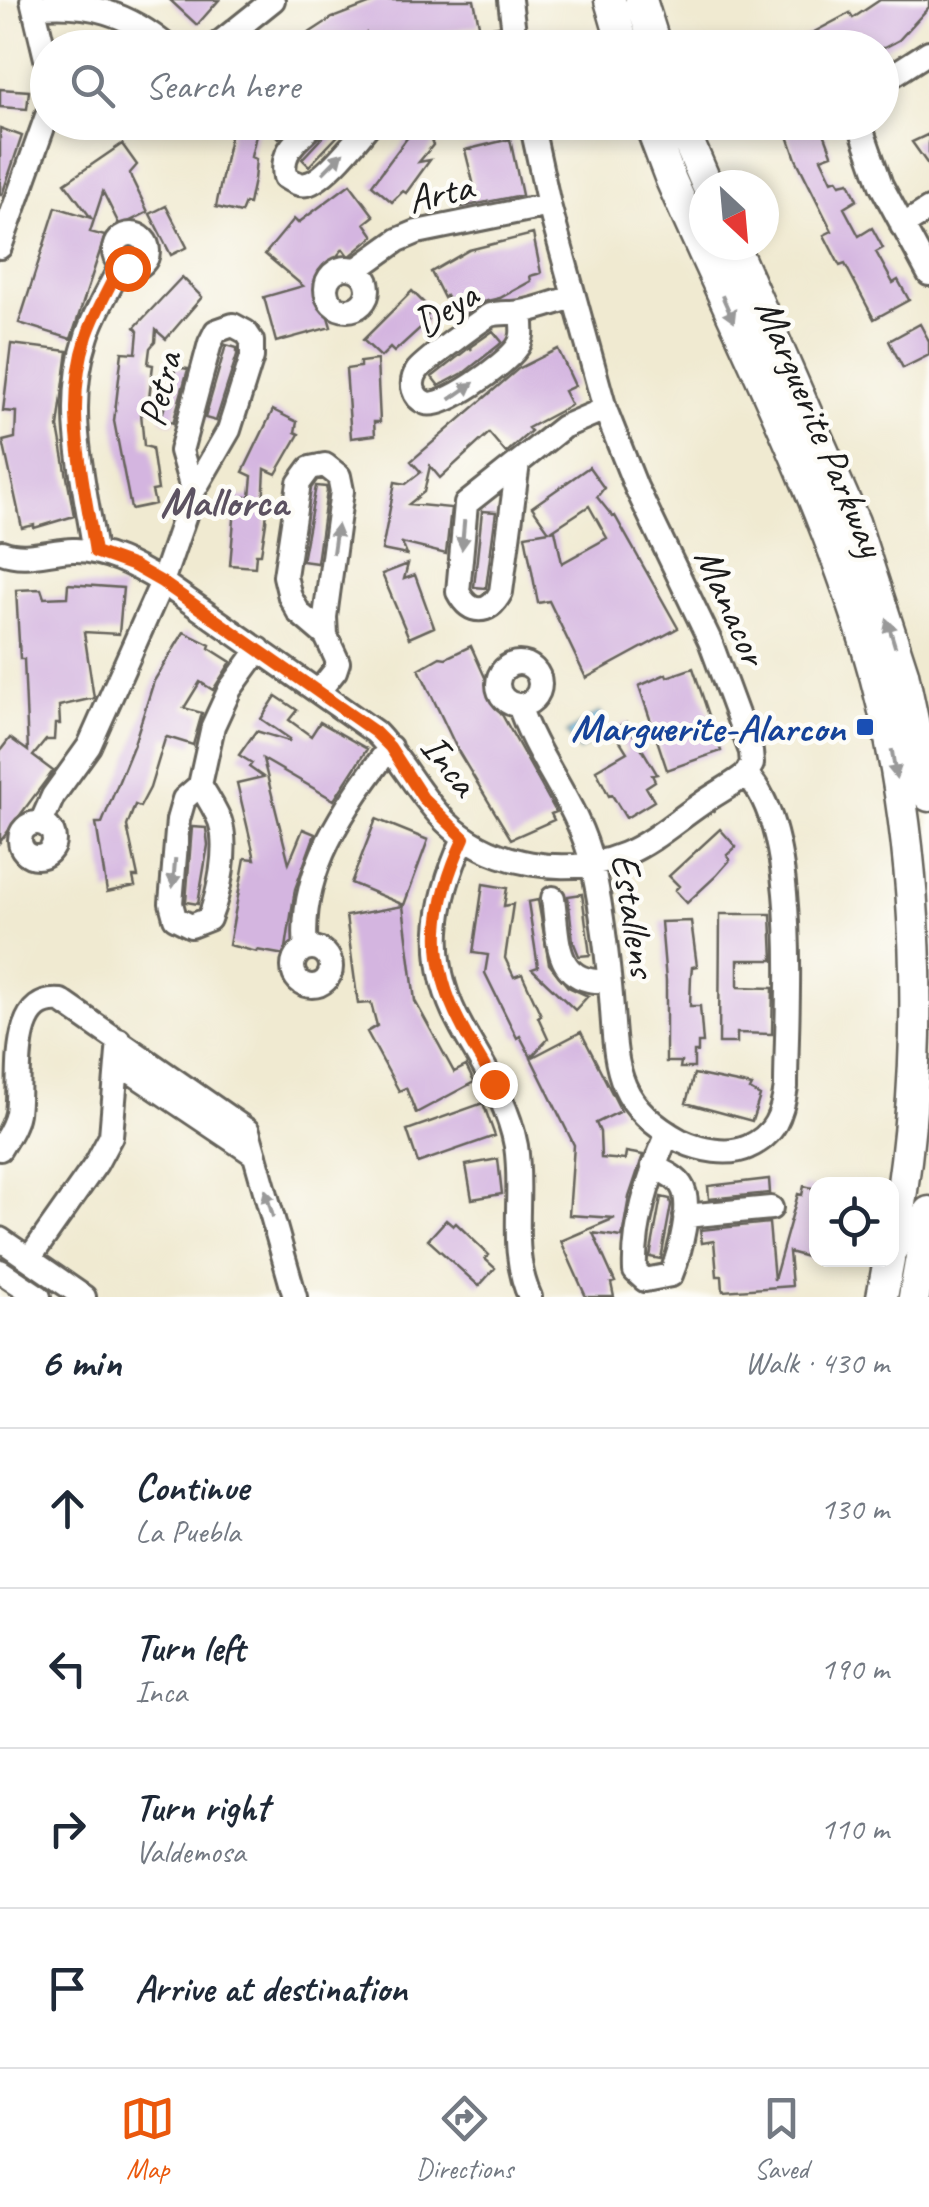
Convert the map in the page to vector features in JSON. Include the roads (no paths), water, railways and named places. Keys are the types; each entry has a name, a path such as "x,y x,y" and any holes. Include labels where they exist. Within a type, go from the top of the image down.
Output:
{"main road":[{"path":"610,0 619,30"},
{"path":"641,0 650,30"},
{"name":"Marguerite Parkway","path":"656,140 820,518 868,650 889,736 915,809 908,870 915,1057 899,1202"},
{"path":"688,140 701,170"},
{"name":"Marguerite Parkway","path":"739,260 860,539 903,673 929,796"},
{"path":"914,1297 929,1212"},
{"path":"882,1297 888,1267"}],"street":[{"path":"235,30 273,0"},
{"path":"510,0 513,30"},
{"path":"39,30 33,4 113,6 146,30"},
{"path":"899,71 929,52"},
{"path":"0,248 38,140"},
{"path":"298,140 282,162 285,177 306,184 318,178 353,140"},
{"name":"Manacor","path":"535,140 548,205 604,408 636,486 710,641 738,713 751,752 752,764 746,774 759,786 769,807 789,923 786,1087 782,1113 770,1133 738,1152 690,1146 668,1134"},
{"path":"865,140 881,185 929,274"},
{"name":"Arta","path":"356,270 398,240 417,232 548,205"},
{"path":"902,226 929,209"},
{"path":"95,552 74,418 76,382 88,334 120,264"},
{"name":"Deya","path":"521,312 522,335 518,348 507,358 450,400 426,404 416,396 412,384 417,370 489,316 521,312 573,297"},
{"name":"Petra","path":"41,823 53,796 88,746 162,582 192,492 229,430 252,357 252,341 246,332 233,325 216,332 210,343 181,451 192,492"},
{"path":"518,463 501,592 495,604 486,610 473,610 458,592 466,504 563,427 604,408"},
{"path":"319,691 336,671 338,662 326,636 325,617 342,491 339,476 325,466 310,468 299,483 285,576 299,613 326,636"},
{"name":"Inca","path":"1,552 15,557 73,550 95,552 134,566 162,582 319,691 390,747 423,798 464,838 528,864 592,864 625,854 746,774"},
{"path":"200,784 221,824 222,848 215,904 209,920 192,926 175,918 171,903 178,820 184,799 200,784 212,726 230,690 259,649"},
{"name":"Estallens","path":"519,705 526,728 568,799 592,864 610,981 614,1057 620,1078 632,1100 668,1134"},
{"path":"306,950 303,922 322,850 360,786 390,747"},
{"path":"464,838 446,876 438,912 440,970 447,996 494,1084 516,1144 518,1250 530,1297"},
{"path":"554,898 567,967 582,980 610,981"},
{"path":"0,1149 16,1119 22,1027 36,1007 51,1000 61,1001 118,1052 248,1131 294,1296"},
{"path":"29,1259 112,1136 118,1052"},
{"path":"653,1166 684,1188 688,1202 671,1275 645,1280 635,1270 634,1254 653,1166 668,1134"},
{"path":"685,1216 771,1208"},
{"path":"0,1239 84,1297"},
{"path":"0,1271 40,1297"}],"water":[{"path":"600,712 609,731 579,751 567,733"}],"place":[{"name":"Marguerite-Alarcon","path":"865,727"}],"district":[{"name":"Mallorca","path":"224,501"}]}
